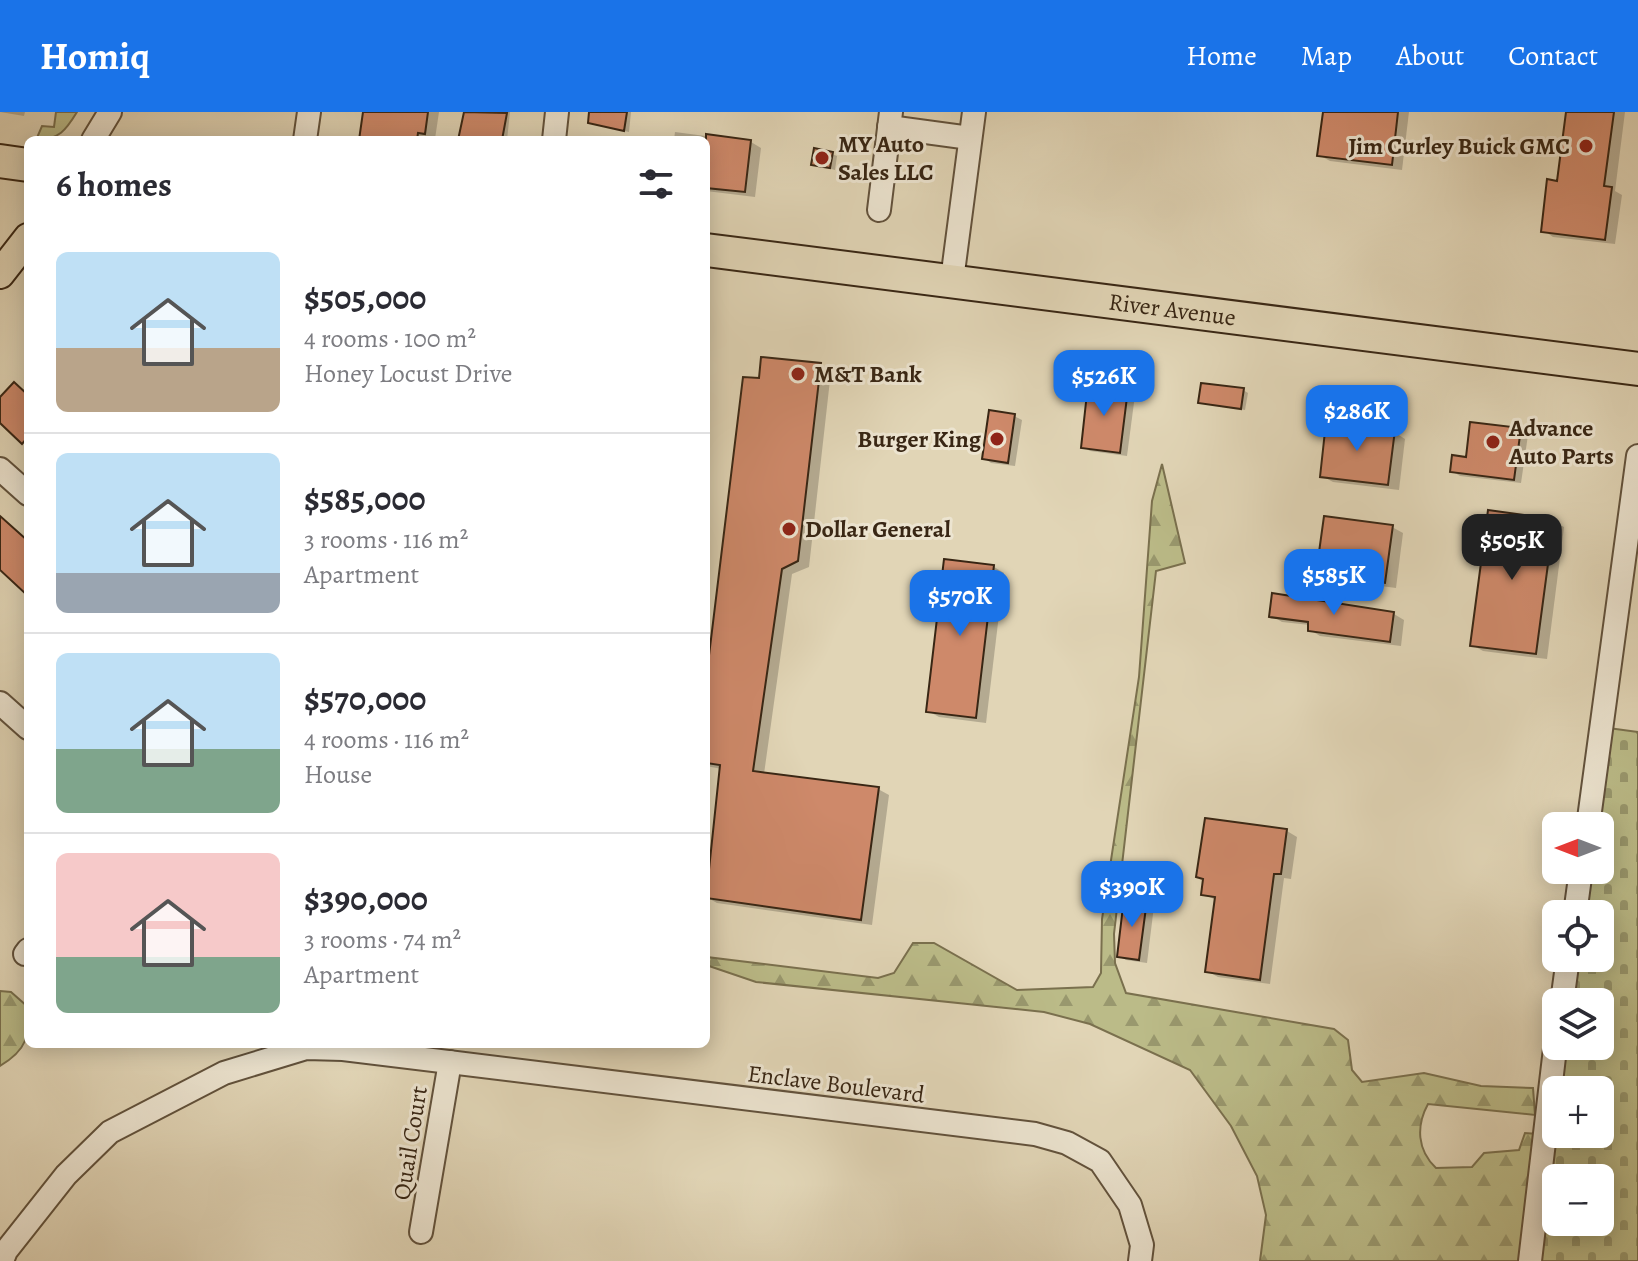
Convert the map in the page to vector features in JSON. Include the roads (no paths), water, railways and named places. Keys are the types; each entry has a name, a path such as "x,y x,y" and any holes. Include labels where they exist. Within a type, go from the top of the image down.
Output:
{"highway":[{"path":"0,161 24,164"},
{"name":"River Avenue","path":"710,250 1638,369"}],"main road":[{"path":"0,274 24,243"}],"street":[{"path":"95,136 110,112"},
{"path":"306,136 309,112"},
{"path":"554,136 557,112"},
{"path":"952,280 974,112"},
{"path":"879,210 890,120 970,138"},
{"path":"1590,812 1638,456"},
{"path":"0,469 24,490"},
{"path":"3,711 24,725"},
{"name":"Enclave Boulevard","path":"2,1253 66,1175 110,1132 224,1073 306,1048 343,1049 1035,1134 1067,1143 1100,1161 1130,1205 1142,1245 1140,1261"},
{"path":"1530,1261 1554,1060"},
{"name":"Quail Court","path":"421,1232 450,1062"}],"place":[{"name":"Jim Curley Buick GMC","path":"1586,146"},
{"name":"MY Auto Sales LLC","path":"822,158"},
{"name":"M&T Bank","path":"798,374"},
{"name":"Burger King","path":"997,439"},
{"name":"Advance Auto Parts","path":"1493,442"},
{"name":"Dollar General","path":"789,529"}]}
